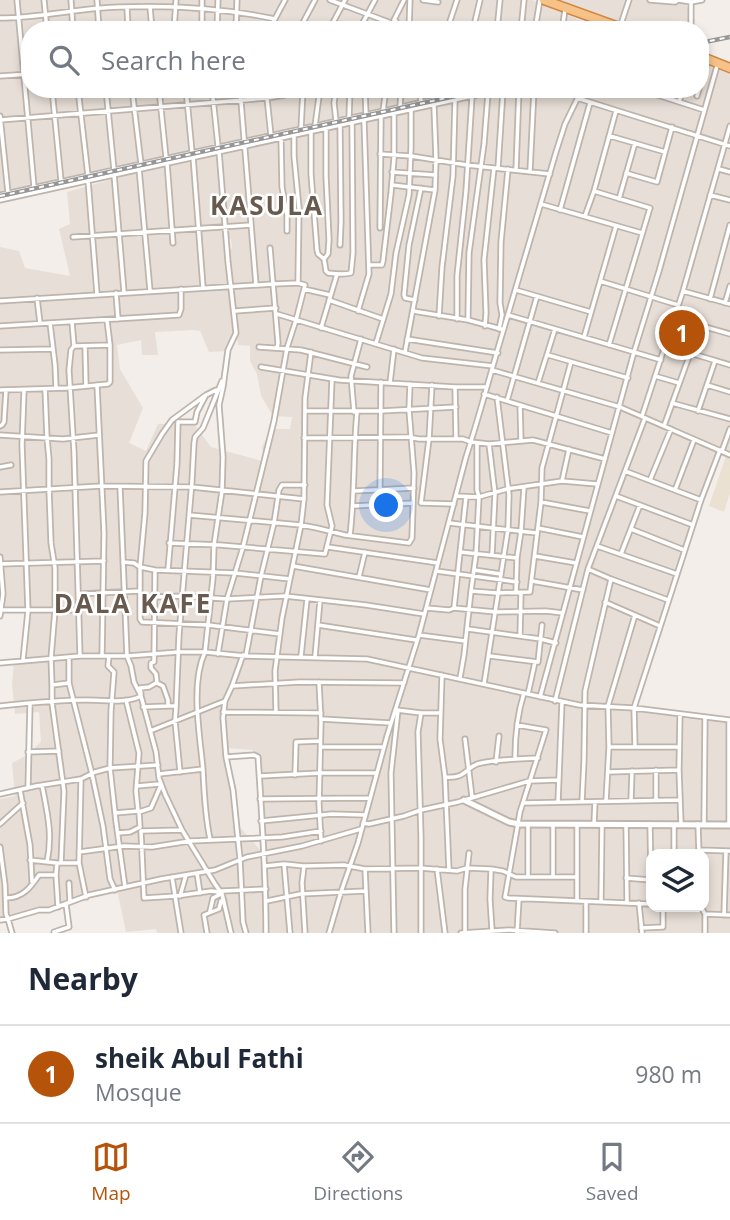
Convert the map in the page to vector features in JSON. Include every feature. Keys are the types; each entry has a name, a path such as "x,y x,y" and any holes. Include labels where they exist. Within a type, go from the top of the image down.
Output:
{"highway":[{"path":"541,0 600,21"},
{"path":"541,0 598,21"},
{"path":"709,61 730,69"},
{"path":"709,62 730,69"}],"street":[{"path":"17,0 21,51"},
{"path":"44,0 46,21"},
{"path":"71,0 72,21"},
{"path":"97,0 99,21"},
{"path":"175,21 176,0"},
{"path":"202,0 202,21"},
{"path":"217,21 218,0"},
{"path":"236,21 237,0"},
{"path":"0,18 150,7 202,8 275,19 285,0"},
{"path":"304,21 315,0"},
{"path":"330,0 344,2 383,21"},
{"path":"364,21 374,0"},
{"path":"396,21 404,0"},
{"path":"408,21 410,0"},
{"path":"423,0 438,2"},
{"path":"450,21 457,0"},
{"path":"475,21 480,0"},
{"path":"498,21 500,0"},
{"path":"522,21 524,0"},
{"path":"537,21 541,0"},
{"path":"624,21 629,0"},
{"path":"650,0 702,0"},
{"path":"334,21 344,2"},
{"path":"691,2 691,21"},
{"path":"127,7 128,21"},
{"path":"150,7 151,21"},
{"path":"563,21 565,10"},
{"path":"709,93 717,65"},
{"path":"0,76 21,75"},
{"path":"25,98 34,187"},
{"path":"53,98 61,182"},
{"path":"79,98 97,295"},
{"path":"106,98 124,292"},
{"path":"133,98 150,291"},
{"path":"160,98 173,243"},
{"path":"187,98 203,288"},
{"path":"210,839 203,794 198,710 199,674 205,652 214,545 222,491 223,457 218,409 228,350 236,333 213,98"},
{"path":"8,193 0,118 267,98 271,135"},
{"path":"301,129 303,98"},
{"path":"315,125 319,98"},
{"path":"335,98 338,123 340,245"},
{"path":"310,131 318,254 324,259 328,273 348,274 352,270 354,167 350,98"},
{"path":"358,311 369,278 370,265 365,98"},
{"path":"383,111 385,98"},
{"path":"400,108 401,98"},
{"path":"421,98 421,103"},
{"path":"405,352 435,190 434,98"},
{"path":"0,197 192,154 281,138 351,120 411,111 445,98"},
{"path":"365,118 383,111 421,103 464,98"},
{"path":"457,319 457,276 472,98"},
{"path":"468,320 469,253 488,98"},
{"path":"485,326 484,260 502,98"},
{"path":"516,170 519,98"},
{"path":"530,171 534,98"},
{"path":"501,329 516,290 565,124 578,98 727,145"},
{"path":"667,98 704,110"},
{"path":"679,102 680,98"},
{"path":"540,697 597,484 707,98"},
{"path":"241,100 256,285"},
{"path":"439,316 454,163 455,100"},
{"path":"560,210 590,103"},
{"path":"376,344 390,294 410,187 411,111"},
{"path":"585,216 616,111"},
{"path":"370,265 380,265 383,261 392,185 394,114"},
{"path":"380,228 381,117"},
{"path":"244,144 315,125 338,123"},
{"path":"324,259 328,254 330,240 326,127"},
{"path":"626,173 657,182 672,127"},
{"path":"555,701 588,569 644,417 727,145 730,127"},
{"path":"294,135 299,208 298,283"},
{"path":"610,136 665,152"},
{"path":"281,138 282,187 287,231"},
{"path":"618,199 635,143"},
{"path":"380,154 550,174"},
{"path":"329,933 362,830 456,496 474,443 484,394 498,353 502,315 499,303 501,242 508,169"},
{"path":"718,169 730,172"},
{"path":"392,172 435,175"},
{"path":"0,197 34,187 88,178"},
{"path":"392,185 435,190"},
{"path":"415,300 405,298 404,295 409,246 421,188"},
{"path":"594,191 650,208 609,345"},
{"path":"710,195 730,200"},
{"path":"541,204 642,233"},
{"path":"73,237 251,225"},
{"path":"710,299 730,225"},
{"path":"584,337 616,226"},
{"path":"270,248 277,348"},
{"path":"321,328 337,274"},
{"path":"600,281 678,305"},
{"path":"0,301 303,284 304,289 282,369 274,421 243,547 227,599 218,654"},
{"path":"683,291 728,304 730,286"},
{"path":"0,326 179,315 181,289"},
{"path":"304,289 383,319"},
{"path":"516,290 592,312"},
{"path":"116,293 118,319"},
{"path":"507,401 537,296"},
{"path":"37,298 40,323"},
{"path":"235,312 276,311 296,320 422,358 493,368 620,407 730,455"},
{"path":"412,311 468,320 501,329"},
{"path":"508,315 661,360"},
{"path":"674,318 730,334"},
{"path":"0,390 70,388 110,382 107,320"},
{"path":"72,322 74,346 71,350 70,388 80,656"},
{"path":"50,323 56,388"},
{"path":"664,426 701,326"},
{"path":"538,383 555,329"},
{"path":"349,536 354,491 355,439 351,376 361,339"},
{"path":"407,339 498,353"},
{"path":"74,346 110,345"},
{"path":"85,346 86,386"},
{"path":"259,347 312,352 368,367"},
{"path":"0,351 53,349"},
{"path":"390,383 394,349"},
{"path":"276,712 277,655 285,596 304,499 304,411 312,352"},
{"path":"690,353 730,365"},
{"path":"548,355 628,378"},
{"path":"698,411 715,361"},
{"path":"471,591 530,592 541,502 542,468 571,362"},
{"path":"261,367 332,379 486,387"},
{"path":"180,772 175,720 195,437 203,428 224,376"},
{"path":"655,376 679,383"},
{"path":"169,543 325,554 332,521 327,505 332,379"},
{"path":"380,489 382,382"},
{"path":"189,515 317,527 331,533 410,543 414,488 410,384"},
{"path":"97,385 104,561 102,656"},
{"path":"421,503 432,409 432,385"},
{"path":"707,386 730,392"},
{"path":"455,387 456,439"},
{"path":"45,389 54,562 52,703 65,798 56,875 58,906"},
{"path":"218,389 172,421 146,461 147,487 139,591 140,621 222,626 280,634"},
{"path":"0,426 4,422 6,390"},
{"path":"23,660 28,611 22,436 24,390"},
{"path":"484,394 612,433"},
{"path":"168,570 178,422 195,422 206,396"},
{"path":"484,684 508,529 509,495 497,397"},
{"path":"672,404 730,419"},
{"path":"520,405 521,441"},
{"path":"304,411 355,412 456,407"},
{"path":"650,480 671,429"},
{"path":"635,747 634,708 701,500 730,429"},
{"path":"0,435 47,438 99,435"},
{"path":"304,438 463,439 489,444 533,440 605,459"},
{"path":"675,490 694,439"},
{"path":"460,678 478,525 479,497 474,443"},
{"path":"489,444 495,494 492,555"},
{"path":"562,481 569,449"},
{"path":"0,467 11,465"},
{"path":"625,471 701,500"},
{"path":"456,496 479,497 508,489 562,481 597,484"},
{"path":"246,933 223,712 251,631 279,490 282,485 305,485"},
{"path":"0,492 101,486 192,487 304,499"},
{"path":"520,636 522,611 517,582 517,558 524,486"},
{"path":"120,487 127,656 141,696"},
{"path":"354,491 414,488"},
{"path":"616,496 693,525"},
{"path":"454,607 466,497"},
{"path":"541,502 590,511"},
{"path":"353,506 454,504"},
{"path":"621,554 640,505"},
{"path":"449,523 521,531 538,530 583,537"},
{"path":"631,529 685,550"},
{"path":"597,545 677,574"},
{"path":"328,547 438,564"},
{"path":"459,551 517,558"},
{"path":"359,578 365,552"},
{"path":"535,556 576,563"},
{"path":"0,557 3,594 0,616"},
{"path":"0,564 104,561"},
{"path":"124,562 155,570 213,571 290,579"},
{"path":"293,566 431,590"},
{"path":"588,569 668,600"},
{"path":"155,570 154,663 151,663 151,668 156,674 157,683"},
{"path":"474,570 501,574"},
{"path":"436,571 517,582"},
{"path":"582,802 585,691 611,579"},
{"path":"532,581 583,590"},
{"path":"78,594 139,591"},
{"path":"155,597 227,599 285,596 424,614"},
{"path":"301,657 307,599"},
{"path":"315,658 320,600"},
{"path":"605,603 660,625"},
{"path":"426,608 563,613"},
{"path":"2,610 79,610"},
{"path":"606,802 608,706 635,615"},
{"path":"318,625 466,641"},
{"path":"515,758 518,711 535,662 539,660 542,625"},
{"path":"467,629 556,643"},
{"path":"0,663 179,652 367,659 555,701 730,720 729,825 528,825 509,822 464,800"},
{"path":"109,656 108,666 114,672 110,768 125,887"},
{"path":"490,656 535,662"},
{"path":"69,657 69,684 92,774 107,849 110,879 115,890"},
{"path":"442,675 440,739 445,777 449,870"},
{"path":"232,686 320,682 404,683"},
{"path":"320,682 321,842"},
{"path":"140,827 139,812 151,808 161,785 140,688 157,683"},
{"path":"157,683 163,686 167,706"},
{"path":"52,684 69,684"},
{"path":"0,706 136,699 141,696"},
{"path":"126,699 137,743 136,801 140,827"},
{"path":"150,731 225,701"},
{"path":"558,802 562,702"},
{"path":"29,788 30,704"},
{"path":"143,707 176,706"},
{"path":"396,710 440,713"},
{"path":"394,933 391,773 396,710"},
{"path":"223,712 321,713"},
{"path":"421,713 418,732 421,933"},
{"path":"675,849 680,800 680,714"},
{"path":"699,849 705,718"},
{"path":"321,719 391,723"},
{"path":"517,725 546,730 523,803 505,897 646,904"},
{"path":"496,762 499,736"},
{"path":"465,739 472,797"},
{"path":"295,775 296,742 384,747"},
{"path":"609,747 680,747"},
{"path":"29,752 59,751"},
{"path":"226,757 257,755 265,866 266,933"},
{"path":"445,777 457,777 479,763 538,758"},
{"path":"0,794 81,779 110,768 158,765"},
{"path":"159,776 202,769"},
{"path":"656,770 656,800"},
{"path":"608,772 679,770"},
{"path":"631,801 632,771"},
{"path":"259,776 377,773"},
{"path":"159,776 182,830 224,901 231,933"},
{"path":"81,779 79,863 86,897"},
{"path":"363,823 404,817 529,781 559,780"},
{"path":"137,786 159,784"},
{"path":"42,785 49,820 47,862"},
{"path":"20,790 30,845 32,884"},
{"path":"260,799 369,798"},
{"path":"523,803 680,800"},
{"path":"594,824 595,801"},
{"path":"0,824 23,803"},
{"path":"115,814 138,811"},
{"path":"261,821 332,814 365,815"},
{"path":"553,824 553,876"},
{"path":"577,824 577,901"},
{"path":"601,902 602,824"},
{"path":"626,824 627,903"},
{"path":"650,824 650,849"},
{"path":"528,825 528,877"},
{"path":"118,833 130,832 140,827"},
{"path":"182,830 141,831 144,898 266,889"},
{"path":"0,920 125,887 215,870 255,854 321,842 362,830"},
{"path":"79,852 210,839 282,837 321,831"},
{"path":"0,847 6,914 12,933"},
{"path":"705,933 705,914 727,915 728,851 709,852"},
{"path":"470,853 464,903 464,933 555,933"},
{"path":"30,860 79,863"},
{"path":"284,864 290,933"},
{"path":"265,866 344,864 365,869 420,868 457,871 467,868 491,869 528,877 577,877"},
{"path":"304,866 302,883 305,933"},
{"path":"365,869 368,933"},
{"path":"437,869 445,933"},
{"path":"491,869 492,932"},
{"path":"197,873 200,893"},
{"path":"6,898 15,898 29,889 40,874 56,875"},
{"path":"178,896 186,875"},
{"path":"172,877 178,896 181,933"},
{"path":"626,878 646,880"},
{"path":"54,933 69,927 69,883"},
{"path":"210,911 213,898 219,895 219,891"},
{"path":"266,901 303,894 365,891"},
{"path":"517,932 519,899"},
{"path":"207,933 204,915 219,909 221,901 224,901"},
{"path":"586,902 586,933"},
{"path":"639,903 641,930 663,927"},
{"path":"663,912 664,933"}],"shaded area":[{"path":"0,0 532,0 582,21 21,21 21,98 239,98 243,141 0,193"},
{"path":"551,0 684,0 693,21 608,21"},
{"path":"709,63 730,71 730,456 718,452 632,708 730,718 730,933 331,933 362,830 327,933 157,933 156,929 126,932 117,890 0,920 0,799 15,796 12,763 36,750 35,747 41,742 39,712 15,714 12,685 14,661 22,658 29,613 3,611 0,614 0,247 19,251 25,268 70,276 59,229 70,224 67,192 217,152 235,335 229,351 209,352 200,331 194,330 155,332 158,355 142,355 141,340 117,345 120,369 143,408 129,443 146,451 158,424 194,424 211,447 262,461 242,546 264,459 262,447 271,429 290,429 292,417 273,416 261,396 257,374 250,361 250,346 238,345 228,257 232,248 231,239 227,238 220,151 239,148 244,144 241,98 709,98","holes":["226,748 253,750 259,766 261,839 264,851 277,850 264,854 237,824"]},
{"path":"726,456 730,457 730,493 724,512 709,506"}],"railway":[{"path":"709,41 730,37"},
{"path":"0,196 446,98"}],"place":[{"name":"sheik Abul Fathi","path":"682,333"}],"district":[{"name":"KASULA","path":"267,206"},
{"name":"DALA KAFE","path":"133,604"}]}
